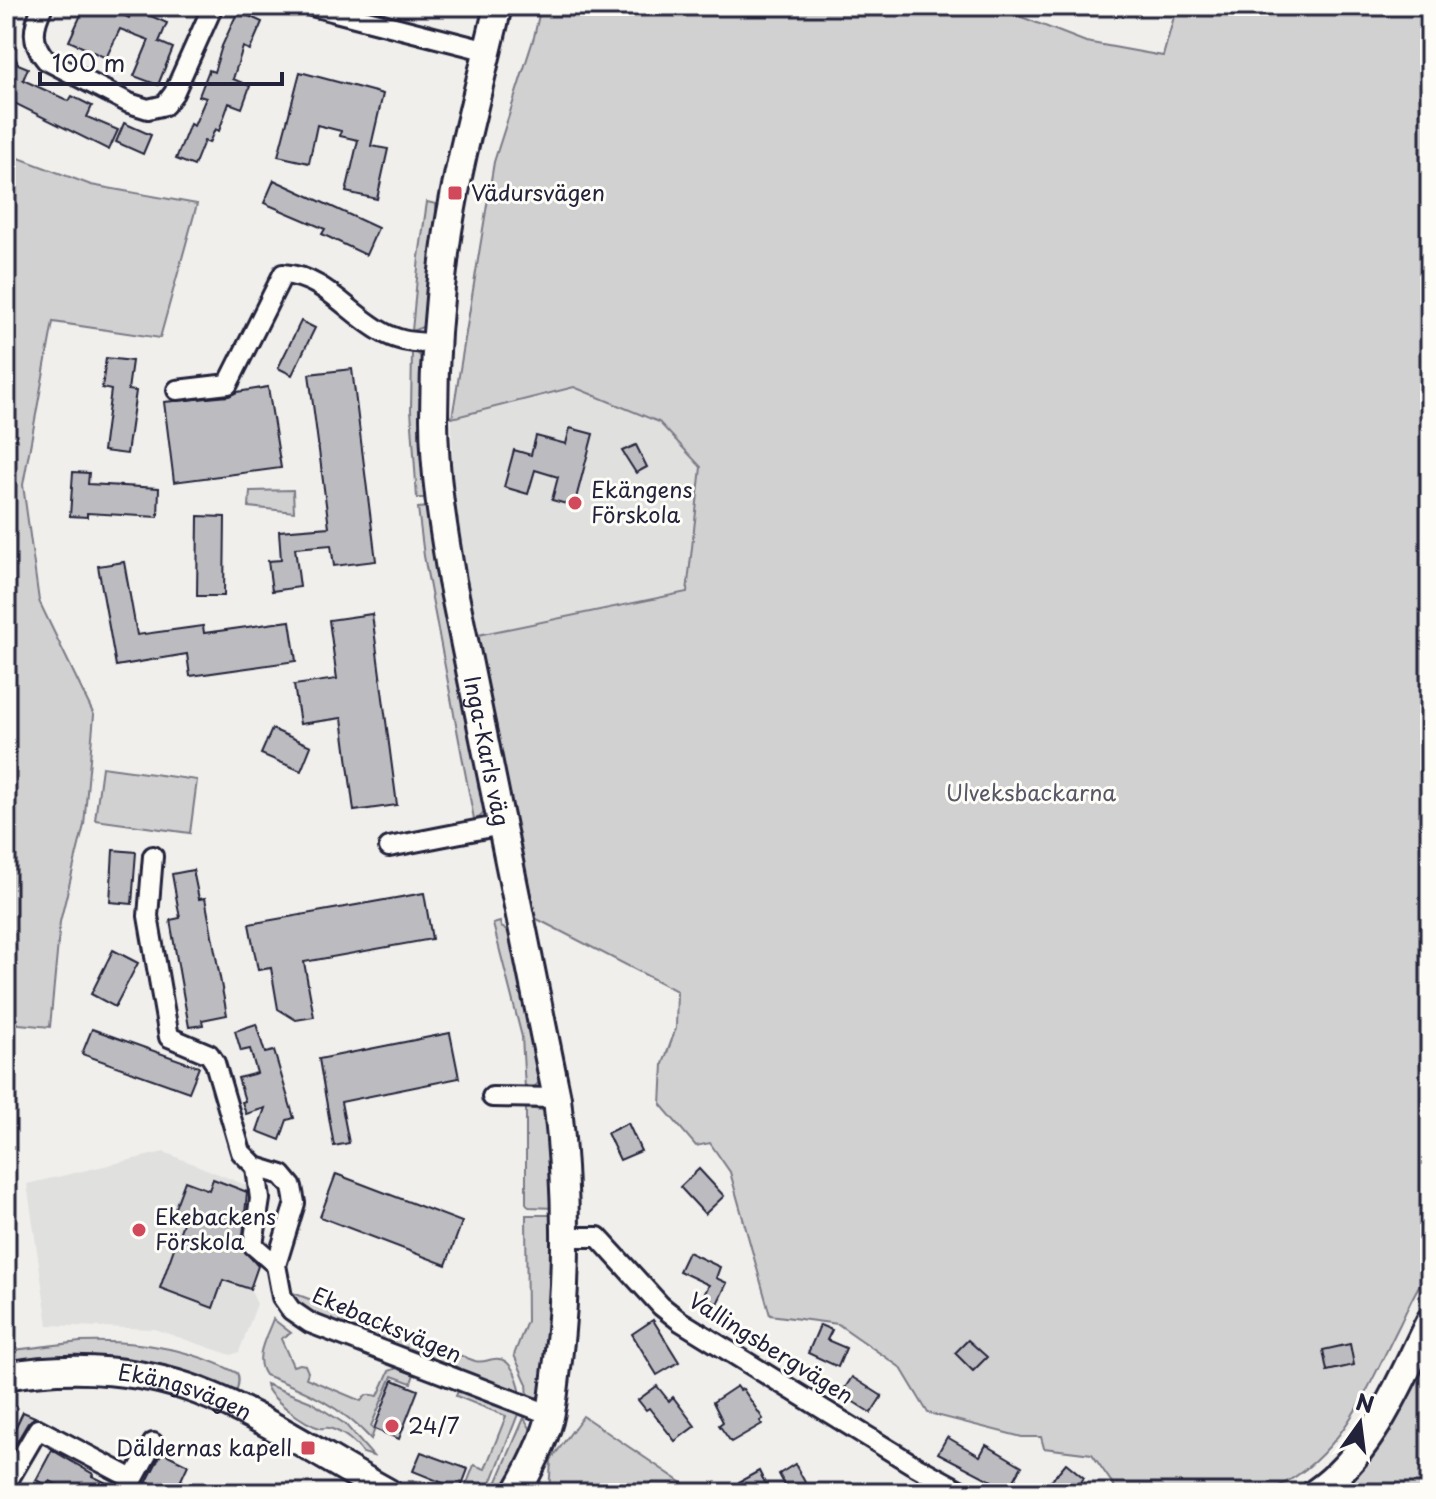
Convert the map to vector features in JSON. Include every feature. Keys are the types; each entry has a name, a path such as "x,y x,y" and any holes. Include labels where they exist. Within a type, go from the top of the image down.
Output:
{"street":[{"path":"43,6 36,21 34,39 37,50 46,60 129,103 148,109 165,105 174,93 213,6"},
{"path":"312,6 376,14 488,51"},
{"name":"Inga-Karls väg","path":"498,6 452,206 436,343 434,421 439,502 452,581 557,1098 564,1198 564,1310 551,1415 534,1459 516,1493"},
{"path":"177,390 228,384 283,274 293,274 336,295 384,334 408,343 436,343"},
{"path":"389,847 502,825"},
{"path":"153,856 148,916 169,1037 209,1054 215,1063 241,1152 256,1167 282,1175 292,1187 295,1203 276,1265 253,1245 260,1199 256,1167"},
{"path":"492,1097 557,1098"},
{"name":"Vallingsbergvägen","path":"564,1237 598,1237 661,1306 680,1321 912,1464 965,1493"},
{"name":"Ekebacksvägen","path":"276,1265 282,1297 291,1310 310,1323 551,1415"},
{"path":"1315,1493 1346,1467 1366,1443 1430,1321"},
{"name":"Ekängsvägen","path":"6,1376 94,1370 171,1382 209,1395 256,1417 389,1493"},
{"path":"6,1484 38,1429 130,1486 153,1443"}],"shaded area":[{"name":"Ekängens Förskola","path":"574,387 659,422 701,467 687,592 473,636 453,539 452,418"},
{"name":"Ekebackens Förskola","path":"164,1152 248,1186 252,1194 254,1206 236,1254 260,1262 250,1289 257,1304 239,1352 231,1355 154,1329 48,1325 27,1184"}],"green space":[{"name":"Ulveksbackarna","path":"541,6 993,6 1086,42 1163,56 1177,6 1430,6 1430,1270 1348,1422 1313,1463 1290,1480 1264,1493 1119,1493 1092,1454 1044,1448 1041,1437 1022,1437 928,1413 901,1368 838,1324 770,1315 730,1172 710,1143 696,1146 661,1105 663,1064 676,1028 677,991 535,918 473,636 687,592 701,467 659,422 574,387 452,418 494,162"},
{"path":"6,146 16,157 91,185 197,204 160,338 53,322 23,485 39,601 94,715 84,825 60,922 50,1027 19,1024 6,1017"},
{"path":"427,202 436,204 437,239 425,326 412,331 419,257"},
{"path":"412,353 424,359 429,498 417,498 411,410"},
{"path":"293,490 294,512 249,507 250,491"},
{"path":"429,507 486,804 481,816 474,819 424,556 418,508"},
{"path":"102,767 197,780 190,833 95,820"},
{"path":"500,922 501,927 507,930 524,969 542,1078 531,1088 525,1088 522,1037 493,924"},
{"path":"526,1108 542,1110 550,1118 554,1208 529,1207 526,1203"},
{"path":"526,1215 554,1215 555,1250 544,1393 535,1398 528,1397 527,1384 514,1355 527,1321"},
{"path":"293,1293 475,1361 501,1359 511,1366 521,1398 312,1315 290,1296"},
{"path":"273,1319 291,1333 281,1339 293,1366 305,1365 308,1372 306,1378 361,1401 368,1395 378,1396 389,1371 397,1368 414,1374 411,1383 392,1376 371,1426 374,1431 371,1439 348,1418 322,1401 265,1375 260,1355"},
{"path":"1430,1341 1430,1493 1333,1493"},
{"path":"80,1342 141,1344 200,1357 237,1373 239,1381 235,1396 6,1367 6,1351"},
{"path":"266,1384 311,1402 345,1424 373,1456 363,1453 341,1433 313,1426 297,1416 273,1396"},
{"path":"458,1391 518,1414 484,1493 434,1493 408,1481 421,1481 438,1488 441,1482 464,1491 474,1465 485,1469 506,1416 456,1396"},
{"path":"583,1416 690,1488 714,1493 549,1493 551,1460"},
{"path":"524,1418 533,1433 502,1493 492,1493"}],"building":[{"path":"85,6 104,6 129,18 133,8 167,23 159,42 173,48 158,85 134,76 149,40 120,29 106,58 69,41"},
{"path":"238,11 262,22 250,50 243,47 233,79 250,86 242,108 229,103 219,131 215,129 209,143 204,141 194,166 176,159 190,124 194,126 206,98 199,96 209,70 214,72"},
{"path":"6,37 18,64 28,68 23,80 69,101 72,96 92,106 87,117 118,130 109,150 6,99"},
{"path":"300,72 383,94 371,146 388,149 377,199 346,192 358,140 340,136 341,131 317,125 309,163 278,156"},
{"path":"124,123 151,135 143,154 116,142"},
{"path":"274,180 378,228 366,255 322,234 325,229 264,203"},
{"path":"301,321 315,328 292,375 278,368"},
{"path":"106,358 132,361 128,390 136,391 127,454 103,451 111,390 102,388"},
{"path":"352,369 376,561 334,566 331,545 295,548 300,587 272,591 268,561 281,560 279,531 329,527 309,374"},
{"path":"268,387 281,468 174,482 164,402 229,396"},
{"path":"570,428 593,434 574,506 552,500 558,477 535,470 528,494 504,487 514,450 531,455 536,436 566,444"},
{"path":"636,445 647,467 636,473 622,451"},
{"path":"73,472 89,473 88,484 159,488 158,517 87,513 87,517 70,516"},
{"path":"198,516 225,517 224,596 197,596"},
{"path":"124,562 137,635 203,626 204,633 290,621 296,661 190,676 187,654 116,666 98,566"},
{"path":"372,614 397,805 354,811 342,718 300,724 294,685 337,679 329,620"},
{"path":"272,729 311,746 301,771 261,754"},
{"path":"113,850 136,852 132,904 110,902"},
{"path":"193,870 199,899 205,898 227,1015 202,1020 203,1025 189,1027 170,920 180,918 172,874"},
{"path":"424,893 432,939 304,962 314,1017 296,1020 278,1009 271,968 258,970 249,924"},
{"path":"113,950 138,963 115,1007 91,994"},
{"path":"256,1024 265,1053 274,1051 294,1118 287,1120 280,1140 257,1131 265,1108 246,1114 242,1102 245,1101 238,1078 257,1073 250,1049 241,1051 235,1031"},
{"path":"92,1029 199,1067 189,1092 82,1054"},
{"path":"450,1033 459,1078 341,1102 349,1143 334,1146 319,1059"},
{"path":"628,1123 641,1151 620,1160 607,1133"},
{"path":"699,1169 724,1196 705,1214 680,1187"},
{"path":"336,1174 462,1222 446,1265 320,1217"},
{"path":"213,1179 247,1192 242,1248 258,1266 250,1289 223,1280 213,1308 160,1288 184,1220 172,1216 185,1181 209,1190"},
{"path":"688,1252 720,1267 716,1278 727,1283 717,1304 703,1297 709,1285 679,1271"},
{"path":"653,1320 679,1362 657,1375 632,1334"},
{"path":"820,1325 832,1330 827,1340 846,1348 838,1367 808,1353"},
{"path":"968,1340 987,1357 973,1371 955,1353"},
{"path":"1350,1344 1354,1365 1327,1371 1323,1350"},
{"path":"852,1377 882,1396 871,1413 841,1394"},
{"path":"393,1380 418,1390 399,1439 374,1429"},
{"path":"657,1386 669,1401 673,1397 695,1426 675,1441 649,1408 646,1410 638,1400"},
{"path":"737,1386 743,1389 763,1419 760,1421 762,1424 731,1442 719,1425 723,1422 713,1402"},
{"path":"23,1412 35,1417 28,1423 6,1460 6,1447"},
{"path":"947,1437 980,1456 986,1445 1022,1466 1007,1493 990,1484 992,1481 938,1453"},
{"path":"52,1450 115,1487 114,1493 72,1493 50,1481 47,1486 36,1480"},
{"path":"162,1452 188,1465 175,1493 141,1493"},
{"path":"421,1452 468,1469 460,1490 413,1471"},
{"path":"1066,1463 1084,1478 1072,1493 1041,1493"},
{"path":"795,1464 806,1484 789,1493 779,1474"},
{"path":"759,1471 768,1489 760,1493 745,1493 739,1482"}],"place":[{"name":"Vädursvägen","path":"455,193"},
{"name":"Ekängens Förskola","path":"575,503"},
{"name":"Ekebackens Förskola","path":"139,1230"},
{"name":"24/7","path":"392,1426"},
{"name":"Däldernas kapell","path":"308,1448"}]}
